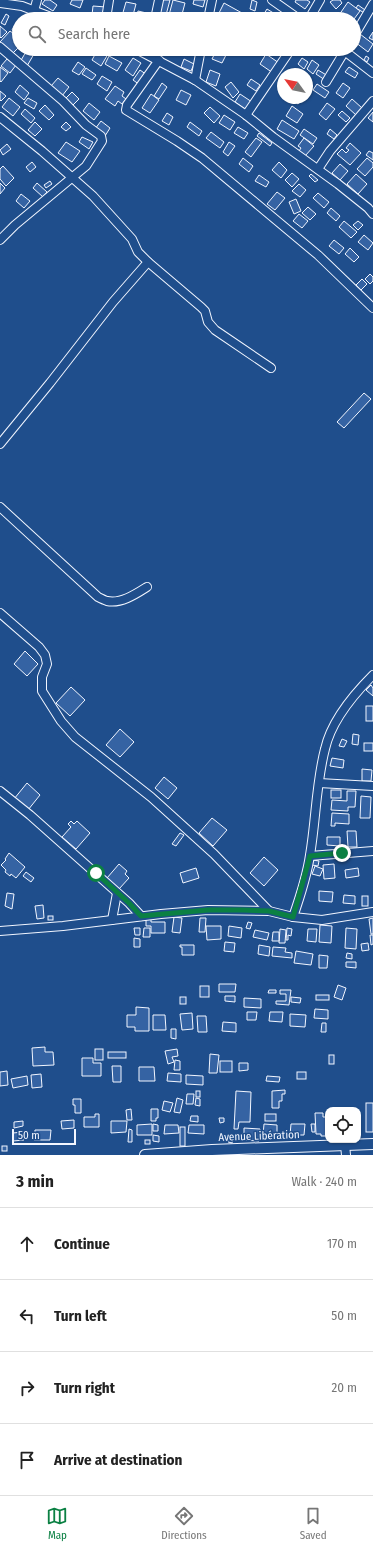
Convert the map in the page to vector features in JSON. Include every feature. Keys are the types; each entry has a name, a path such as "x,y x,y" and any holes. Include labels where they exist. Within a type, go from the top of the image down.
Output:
{"street":[{"path":"0,4 22,6 34,11 37,0"},
{"path":"107,12 109,0"},
{"path":"156,12 159,0"},
{"path":"209,12 212,0"},
{"path":"272,0 289,12"},
{"path":"313,12 320,0"},
{"path":"361,24 373,4"},
{"path":"0,47 63,101 86,125 101,136 102,141 86,166 15,225 0,240"},
{"path":"154,56 195,80 246,115 273,137 318,168 368,208 373,214"},
{"path":"195,80 200,56"},
{"path":"246,115 286,56"},
{"path":"326,82 341,56"},
{"path":"352,56 373,73"},
{"path":"159,60 127,105 126,110 202,158 318,255 373,308"},
{"path":"318,168 330,151 373,101"},
{"path":"0,117 73,178 92,196 132,239 138,252 205,311 208,322 215,330 271,368"},
{"path":"0,444 113,302 148,262"},
{"path":"0,507 98,596 107,601 134,595 147,587"},
{"path":"0,613 39,647 45,655 47,664 42,677 42,691 61,720 75,737 151,796 214,854 269,911"},
{"path":"293,917 310,856 325,748 333,727 359,689 373,675"},
{"path":"319,783 373,786"},
{"path":"0,790 118,893 141,916"},
{"path":"310,856 373,851"},
{"path":"112,920 118,893"},
{"path":"0,931 63,926 141,916 208,910 269,911 293,917 322,920 373,912"},
{"name":"Avenue Libération","path":"145,1155 212,1152 346,1150 373,1144"}],"building":[{"path":"45,0 50,0 57,5 53,11 42,4"},
{"path":"72,0 83,0 80,8 70,4"},
{"path":"162,0 170,0 167,12 159,12"},
{"path":"173,0 185,3 183,12 170,12"},
{"path":"194,0 205,0 203,7 193,4"},
{"path":"252,0 257,2 255,11 250,9"},
{"path":"296,0 307,0 310,2 305,9 295,2"},
{"path":"333,0 340,0 342,3 336,9 330,2"},
{"path":"126,2 136,4 134,12 123,12"},
{"path":"348,2 360,11 359,12 341,12"},
{"path":"224,3 240,12 220,12"},
{"path":"358,5 368,12 366,14 356,8"},
{"path":"93,6 106,7 105,12 92,12"},
{"path":"267,9 272,12 265,12"},
{"path":"6,14 9,16 5,25 1,23"},
{"path":"0,26 7,32 1,38 0,37"},
{"path":"10,31 12,32 12,52 0,42"},
{"path":"373,32 373,40 369,38"},
{"path":"361,35 373,44 368,52 361,47"},
{"path":"24,56 33,56 27,66 20,62"},
{"path":"94,56 107,56 101,66 92,60"},
{"path":"109,56 122,63 117,71 105,64"},
{"path":"214,56 226,56 222,63 212,59"},
{"path":"265,56 269,56 279,63 273,73 260,64"},
{"path":"366,56 369,58 367,62 364,60"},
{"path":"133,58 141,63 133,76 125,70"},
{"path":"302,58 308,62 305,68 298,64"},
{"path":"7,59 16,65 10,73 1,66"},
{"path":"184,59 194,64 191,71 181,67"},
{"path":"312,60 319,65 313,74 313,68 308,68"},
{"path":"78,62 85,67 79,75 72,71"},
{"path":"0,67 8,73 1,82 0,81"},
{"path":"349,67 358,73 355,78 345,72"},
{"path":"86,68 96,75 92,80 82,74"},
{"path":"140,70 147,75 140,85 133,80"},
{"path":"210,70 220,74 216,86 206,82"},
{"path":"318,70 328,76 325,80 316,74"},
{"path":"102,76 112,82 107,91 97,84"},
{"path":"58,78 69,87 62,96 51,86"},
{"path":"251,79 260,85 256,91 247,85"},
{"path":"231,82 239,92 233,98 225,87"},
{"path":"162,83 167,87 159,99 154,96"},
{"path":"343,83 350,88 343,98 336,93"},
{"path":"317,84 329,92 325,98 313,90"},
{"path":"20,85 29,93 24,100 15,92"},
{"path":"115,86 124,92 122,96 126,99 122,104 118,101 115,106 105,99"},
{"path":"181,90 191,95 186,105 176,100"},
{"path":"0,91 6,96 1,101 0,100"},
{"path":"72,92 79,99 72,106 65,99"},
{"path":"151,94 159,100 150,113 142,108"},
{"path":"240,94 252,102 247,110 235,102"},
{"path":"9,98 20,107 13,116 2,107"},
{"path":"28,98 37,103 34,109 24,103"},
{"path":"352,99 362,108 356,115 346,106"},
{"path":"89,103 100,112 94,120 83,111"},
{"path":"327,103 335,109 326,120 319,114"},
{"path":"45,105 54,115 49,120 39,111"},
{"path":"292,106 303,114 297,123 286,116"},
{"path":"210,107 220,116 214,123 204,113"},
{"path":"25,109 35,118 31,123 21,114"},
{"path":"342,111 350,118 346,122 338,115"},
{"path":"373,112 373,122 368,118"},
{"path":"167,113 173,117 169,125 162,121"},
{"path":"224,115 235,122 230,130 219,123"},
{"path":"282,120 299,131 294,139 277,129"},
{"path":"101,121 110,128 105,136 95,129"},
{"path":"35,122 42,129 35,136 28,130"},
{"path":"66,122 71,127 66,131 61,127"},
{"path":"190,122 202,131 199,136 187,127"},
{"path":"238,127 248,133 244,139 234,133"},
{"path":"304,129 317,138 313,144 300,135"},
{"path":"330,129 337,135 334,139 327,134"},
{"path":"211,132 224,142 220,148 206,138"},
{"path":"259,133 272,143 270,146 257,136"},
{"path":"82,137 93,142 89,149 79,142"},
{"path":"256,138 262,142 251,157 245,152"},
{"path":"304,138 314,146 305,156 299,151 301,148 298,146"},
{"path":"66,142 80,151 72,162 58,153"},
{"path":"229,142 235,146 228,156 223,152"},
{"path":"350,143 361,153 350,165 337,154 342,149 346,153 349,150 346,148"},
{"path":"7,144 11,149 3,155 0,150"},
{"path":"369,151 373,153 373,160 366,155"},
{"path":"243,158 253,166 249,172 239,164"},
{"path":"367,158 373,163 373,167 365,176 357,169"},
{"path":"32,162 36,167 30,172 26,167"},
{"path":"279,162 287,170 281,178 272,170"},
{"path":"340,164 348,171 340,180 332,173"},
{"path":"3,166 14,178 6,186 0,179 0,169"},
{"path":"292,173 299,179 292,187 285,180"},
{"path":"311,174 318,180 315,182 309,176"},
{"path":"356,174 367,184 358,194 347,184"},
{"path":"259,175 269,182 266,187 255,181"},
{"path":"50,181 52,184 46,188 44,185"},
{"path":"0,183 5,188 0,194"},
{"path":"37,183 47,192 43,197 33,188"},
{"path":"299,184 306,190 300,197 292,191"},
{"path":"277,192 285,198 275,210 267,204"},
{"path":"318,193 329,202 324,208 313,198"},
{"path":"21,194 30,201 24,208 16,201"},
{"path":"296,199 301,211 294,214 289,202"},
{"path":"308,207 316,214 310,220 302,213"},
{"path":"331,208 340,216 336,221 327,213"},
{"path":"299,214 308,221 302,228 293,221"},
{"path":"344,221 357,232 351,238 339,227"},
{"path":"358,221 363,225 358,230 353,225"},
{"path":"364,235 373,243 368,250 358,242"},
{"path":"334,240 344,248 339,254 329,246"},
{"path":"350,248 359,257 354,262 345,254"},
{"path":"370,274 373,277 373,281 370,284 365,279"},
{"path":"362,279 367,284 361,290 356,285"},
{"path":"364,393 371,399 344,428 337,422"},
{"path":"25,651 38,664 27,676 14,664"},
{"path":"371,685 373,688 373,696 366,690"},
{"path":"71,687 85,700 70,716 56,703"},
{"path":"366,706 373,706 373,721 366,721"},
{"path":"120,729 134,742 120,757 106,745"},
{"path":"353,734 359,735 358,745 352,744"},
{"path":"342,739 347,741 344,747 339,746"},
{"path":"364,743 373,743 373,751 364,751"},
{"path":"332,758 344,760 343,768 330,766"},
{"path":"362,769 372,770 371,781 362,781"},
{"path":"164,777 177,788 168,799 155,788"},
{"path":"27,783 40,795 28,810 14,799"},
{"path":"331,790 341,790 341,798 331,798"},
{"path":"347,791 356,791 355,807 348,807 348,811 331,810 332,800 347,801"},
{"path":"361,796 371,797 370,818 360,818"},
{"path":"332,813 349,814 349,824 335,823 335,826 331,826"},
{"path":"212,818 227,830 213,846 199,833"},
{"path":"71,821 74,824 77,821 90,833 76,849 62,837 71,827 68,824"},
{"path":"347,831 356,831 357,847 348,847"},
{"path":"180,833 184,835 176,846 172,844"},
{"path":"327,837 340,837 340,846 327,845"},
{"path":"9,853 25,867 16,878 5,872 6,870 1,865 6,860 5,859"},
{"path":"264,857 278,870 264,886 250,873"},
{"path":"313,860 319,861 318,866 312,865"},
{"path":"119,864 127,871 125,874 129,878 119,889 107,878"},
{"path":"334,864 335,878 324,879 323,865"},
{"path":"315,866 323,869 320,876 312,874"},
{"path":"196,868 199,878 183,883 180,873"},
{"path":"358,868 359,876 346,878 345,870"},
{"path":"26,872 34,878 31,882 23,876"},
{"path":"319,891 333,892 332,902 319,901"},
{"path":"7,893 14,894 12,909 5,906"},
{"path":"344,895 355,896 355,904 343,903"},
{"path":"362,896 368,896 368,906 362,906"},
{"path":"43,905 44,918 37,919 35,906"},
{"path":"48,916 53,916 53,920 48,920"},
{"path":"174,917 182,918 180,933 172,932"},
{"path":"200,918 206,918 205,932 199,932"},
{"path":"373,918 373,934 371,934 369,919"},
{"path":"146,919 151,919 151,922 165,922 165,933 151,933 151,926 146,926"},
{"path":"248,922 252,923 250,929 246,928"},
{"path":"320,925 332,926 331,943 319,942"},
{"path":"206,926 221,926 221,939 207,940"},
{"path":"229,926 242,928 241,938 228,936"},
{"path":"134,928 140,928 140,935 135,935"},
{"path":"144,928 150,928 150,937 143,937"},
{"path":"287,928 292,929 291,936 288,935 288,940 286,940"},
{"path":"346,928 357,929 356,949 345,948"},
{"path":"280,929 286,930 285,943 279,943"},
{"path":"308,929 317,929 316,942 307,941"},
{"path":"255,930 269,933 267,940 253,937"},
{"path":"273,932 279,932 279,941 272,941"},
{"path":"370,935 373,935 373,944 371,945"},
{"path":"134,938 140,939 140,947 134,947"},
{"path":"225,942 235,943 234,952 224,951"},
{"path":"368,943 369,950 362,951 361,944"},
{"path":"180,945 194,945 194,955 182,955 182,947 180,947"},
{"path":"259,945 270,947 269,956 258,954"},
{"path":"273,947 286,948 285,952 292,953 292,958 272,956"},
{"path":"296,951 313,954 311,965 294,963"},
{"path":"347,953 352,954 352,959 346,958"},
{"path":"319,955 328,956 327,968 319,968"},
{"path":"346,962 356,962 356,968 346,967"},
{"path":"219,984 236,984 235,992 219,992"},
{"path":"338,985 346,988 342,1000 334,997"},
{"path":"200,986 209,986 209,997 200,997"},
{"path":"269,990 276,990 276,993 268,993"},
{"path":"280,990 291,990 289,1005 276,1004 276,1001 286,1001 286,994 280,994"},
{"path":"316,995 329,995 329,1000 316,1000"},
{"path":"225,996 235,996 235,1002 225,1001"},
{"path":"180,997 186,997 186,1004 180,1004"},
{"path":"291,997 301,998 300,1003 291,1002"},
{"path":"244,998 261,999 261,1008 244,1007"},
{"path":"136,1007 149,1008 149,1031 135,1031 135,1027 127,1027 127,1015 136,1015"},
{"path":"315,1009 328,1010 328,1019 314,1018"},
{"path":"247,1012 257,1012 256,1020 247,1020"},
{"path":"270,1012 283,1012 282,1022 269,1021"},
{"path":"192,1013 193,1029 182,1030 180,1014"},
{"path":"290,1014 306,1015 305,1027 290,1026"},
{"path":"153,1015 165,1015 166,1030 153,1030"},
{"path":"197,1016 206,1016 207,1032 198,1032"},
{"path":"223,1022 236,1023 236,1032 222,1031"},
{"path":"322,1023 326,1023 326,1032 321,1032"},
{"path":"171,1029 176,1029 176,1039 171,1038"},
{"path":"45,1047 45,1052 53,1052 54,1065 33,1066 32,1048"},
{"path":"95,1049 103,1049 103,1060 95,1060"},
{"path":"177,1049 178,1056 172,1057 174,1062 168,1064 165,1051"},
{"path":"108,1052 126,1052 126,1058 108,1058"},
{"path":"210,1054 219,1055 217,1073 209,1073"},
{"path":"329,1055 334,1055 334,1064 329,1064"},
{"path":"82,1058 93,1058 93,1063 101,1063 101,1076 82,1076"},
{"path":"175,1060 180,1061 180,1070 174,1070"},
{"path":"220,1061 232,1061 232,1072 220,1072"},
{"path":"239,1063 248,1063 248,1070 239,1071"},
{"path":"112,1066 121,1066 121,1082 113,1082"},
{"path":"139,1067 154,1067 155,1081 139,1081"},
{"path":"7,1071 8,1085 0,1086 0,1072"},
{"path":"297,1072 306,1072 306,1079 297,1079"},
{"path":"168,1073 181,1074 181,1082 167,1081"},
{"path":"41,1074 42,1087 32,1088 31,1075"},
{"path":"186,1075 203,1076 203,1085 186,1084"},
{"path":"27,1076 28,1085 13,1088 11,1079"},
{"path":"267,1076 280,1077 279,1082 266,1081"},
{"path":"285,1090 285,1094 282,1094 282,1101 279,1101 279,1108 272,1108 272,1091"},
{"path":"196,1091 200,1091 200,1097 196,1097"},
{"path":"236,1091 251,1092 250,1122 239,1122 238,1129 234,1129"},
{"path":"187,1094 194,1094 193,1104 186,1104"},
{"path":"177,1098 183,1100 180,1113 174,1112"},
{"path":"196,1098 200,1099 200,1106 195,1105"},
{"path":"73,1099 81,1099 81,1113 75,1113"},
{"path":"164,1101 173,1103 170,1112 162,1110"},
{"path":"366,1103 373,1103 373,1132 366,1132"},
{"path":"131,1109 132,1120 127,1120 126,1110"},
{"path":"151,1109 158,1109 158,1118 156,1118 156,1121 151,1121"},
{"path":"315,1113 323,1113 323,1117 325,1117 325,1136 316,1134"},
{"path":"95,1114 99,1114 99,1127 84,1127 84,1117 95,1117"},
{"path":"265,1114 276,1114 276,1121 265,1121"},
{"path":"191,1116 198,1116 198,1122 190,1121"},
{"path":"219,1118 224,1118 224,1122 220,1123"},
{"path":"74,1120 74,1128 62,1129 61,1121"},
{"path":"23,1121 23,1126 14,1128 14,1122"},
{"path":"111,1121 127,1121 126,1132 111,1133"},
{"path":"152,1124 152,1135 137,1135 137,1125"},
{"path":"153,1124 158,1125 158,1131 153,1131"},
{"path":"264,1124 277,1125 277,1136 263,1135"},
{"path":"291,1124 305,1124 304,1135 290,1135"},
{"path":"311,1124 315,1124 315,1132 312,1132"},
{"path":"165,1125 178,1125 179,1133 164,1134"},
{"path":"189,1125 204,1125 204,1134 188,1133"},
{"path":"180,1127 185,1127 185,1146 180,1146"},
{"path":"244,1128 260,1129 259,1141 240,1140 241,1134 244,1134"},
{"path":"129,1129 132,1130 132,1142 128,1142"},
{"path":"35,1130 51,1130 50,1140 34,1140"},
{"path":"23,1132 24,1140 13,1141 13,1133"},
{"path":"153,1135 159,1136 159,1142 153,1141"},
{"path":"229,1138 233,1138 232,1143 228,1142"},
{"path":"145,1140 150,1140 150,1144 145,1144"},
{"path":"2,1146 7,1146 7,1151 2,1151"}],"route":[{"path":"96,873 141,916 208,910 243,910 269,911 293,917 310,856 342,853"}]}
